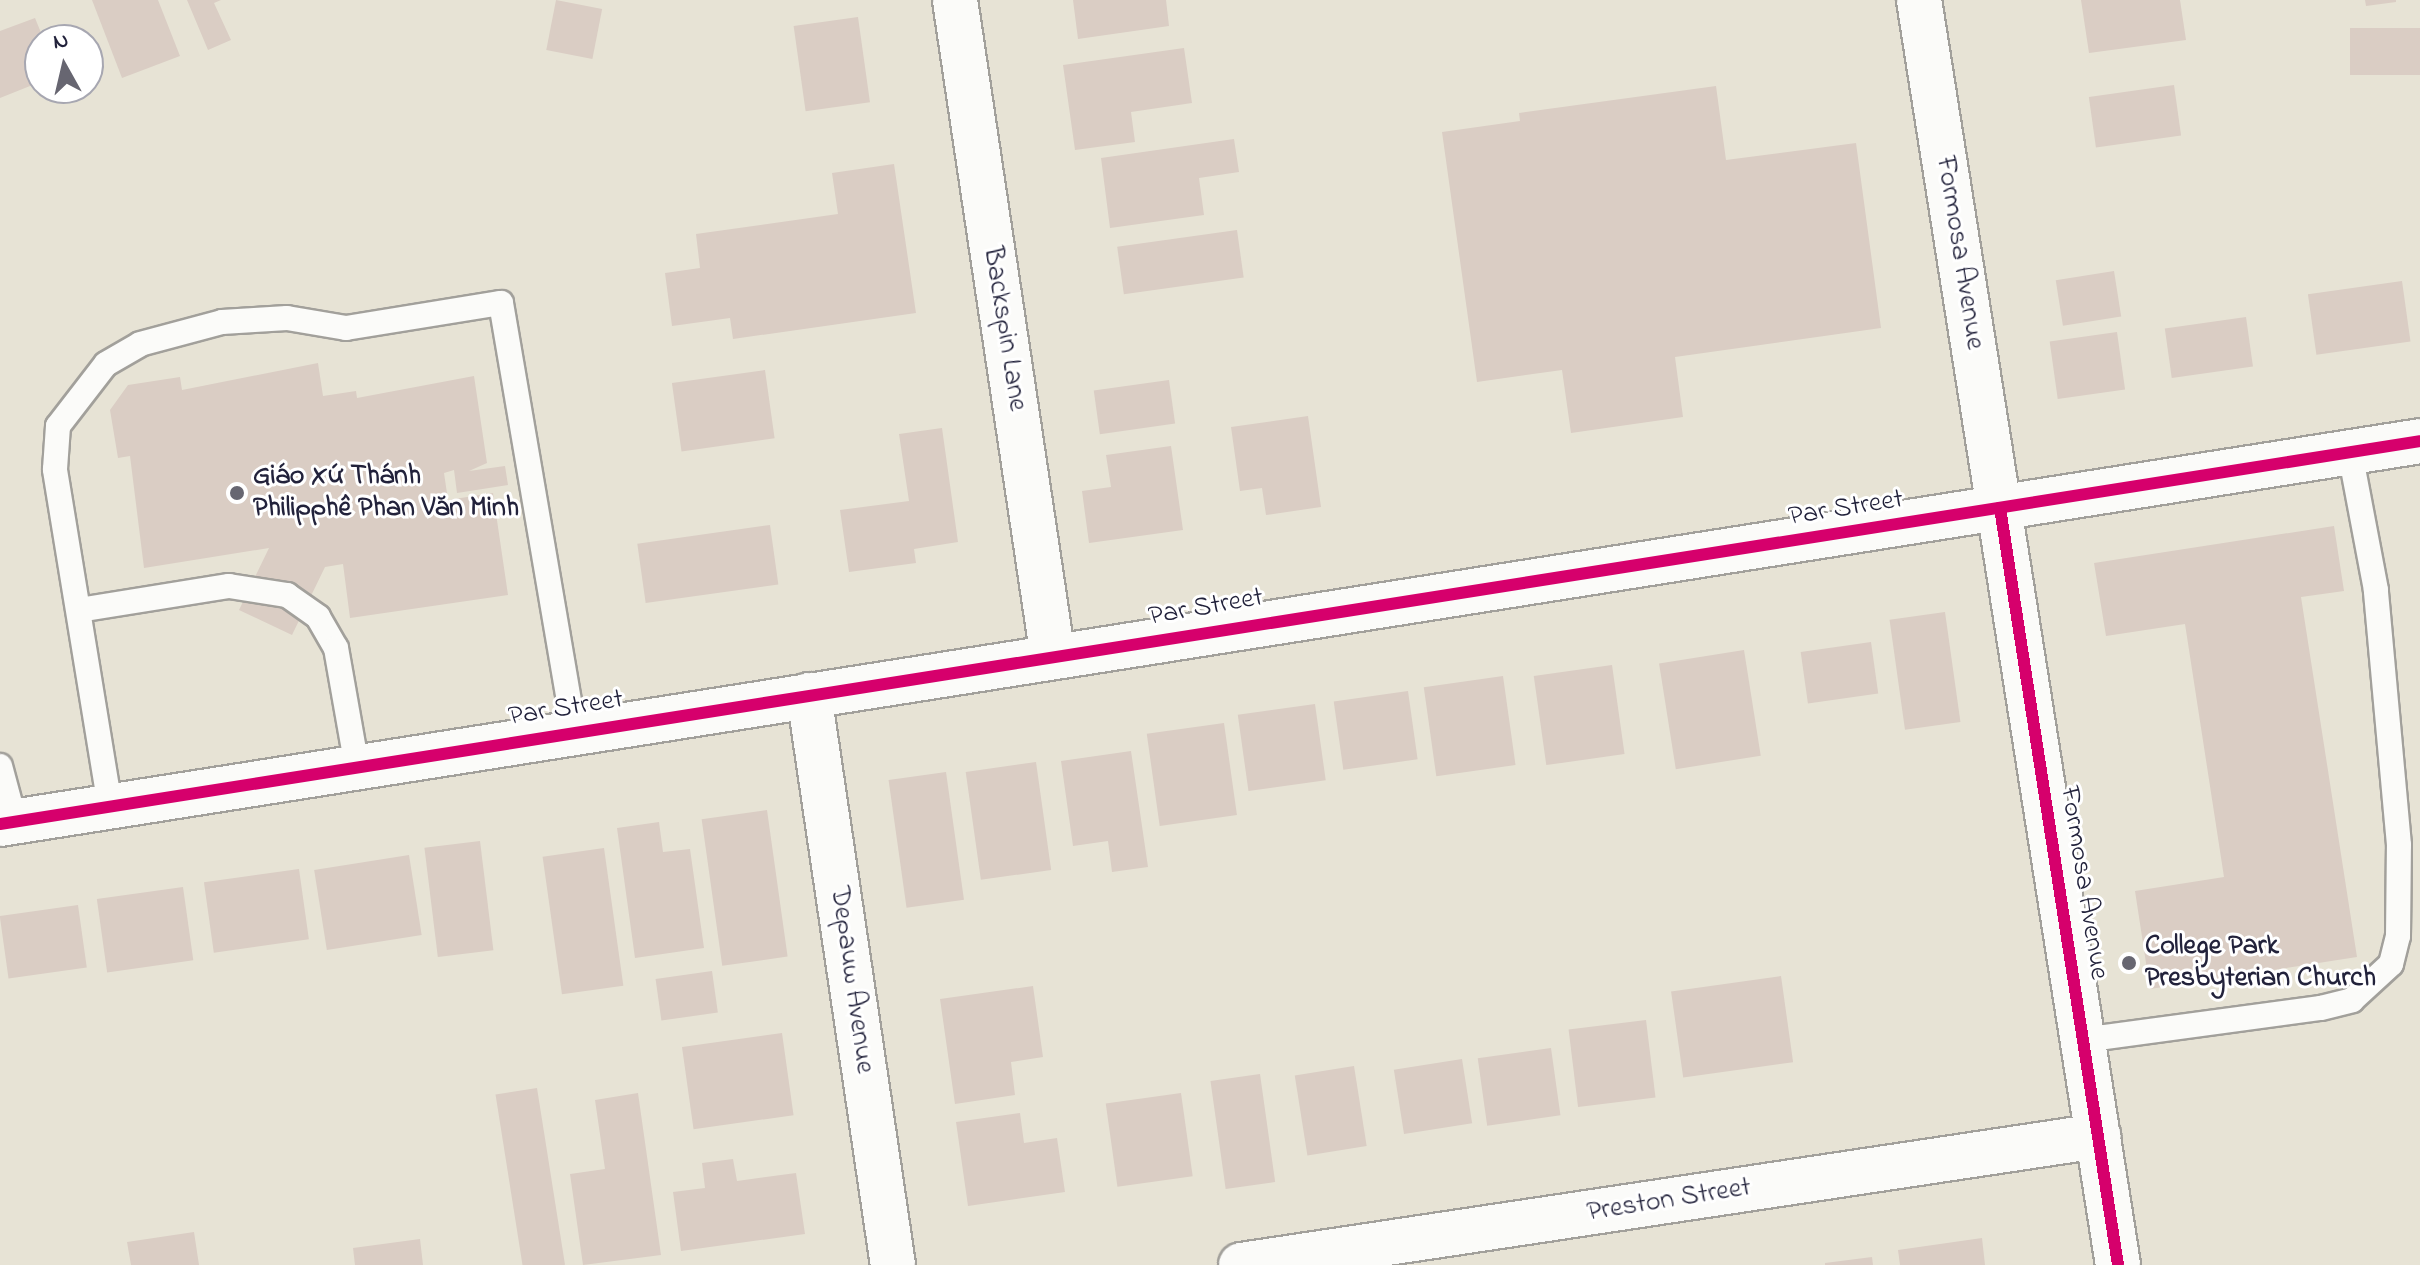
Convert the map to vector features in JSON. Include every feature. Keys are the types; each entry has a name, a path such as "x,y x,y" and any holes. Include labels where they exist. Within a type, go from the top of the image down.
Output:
{"street":[{"name":"Backspin Lane","path":"955,0 1053,657"},
{"name":"Formosa Avenue","path":"1919,0 2118,1265"},
{"name":"Par Street","path":"8,823 2420,441"},
{"name":"Depauw Avenue","path":"809,695 893,1265"},
{"name":"Preston Street","path":"1241,1265 2098,1136"}],"lane":[{"path":"110,806 54,447 65,408 106,364 140,344 222,322 287,318 346,328 501,303 574,732"},
{"path":"2083,1040 2336,1004 2374,986 2391,964 2398,936 2399,845 2376,590 2350,452"},
{"path":"79,610 229,586 287,595 318,617 336,648 357,767"},
{"path":"0,766 8,823"}],"building":[{"path":"92,0 158,0 180,56 122,78 104,24 101,24"},
{"path":"187,0 221,0 214,3 231,40 208,50"},
{"path":"556,0 602,9 592,59 546,50"},
{"path":"1073,0 1166,0 1169,26 1078,39"},
{"path":"2081,0 2180,0 2186,40 2089,53"},
{"path":"2365,0 2396,0 2396,2 2366,6"},
{"path":"858,17 870,102 806,111 794,26"},
{"path":"35,18 37,24 24,24 24,88 0,98 0,31"},
{"path":"2350,28 2420,28 2420,75 2350,75"},
{"path":"1184,48 1192,103 1131,112 1135,142 1075,150 1063,65"},
{"path":"2174,85 2181,136 2096,147 2089,97"},
{"path":"1716,86 1726,160 1856,143 1881,328 1675,357 1683,417 1571,433 1562,370 1477,382 1442,132 1520,121 1519,113"},
{"path":"1234,139 1239,172 1199,178 1204,215 1110,228 1101,158"},
{"path":"894,164 916,313 733,339 730,318 672,326 665,273 700,268 696,234 838,214 832,173"},
{"path":"1237,230 1244,278 1124,294 1117,247"},
{"path":"2114,271 2121,316 2063,326 2056,280"},
{"path":"2402,281 2410,341 2316,355 2308,294"},
{"path":"2246,317 2253,367 2172,378 2165,328"},
{"path":"2117,332 2125,389 2058,399 2050,341"},
{"path":"318,363 323,396 356,391 357,398 474,376 487,463 469,471 505,466 508,485 457,493 454,470 444,473 448,500 493,493 508,595 350,618 343,564 325,567 292,635 239,610 269,548 144,568 130,456 118,458 110,410 128,385 180,377 182,390"},
{"path":"765,370 775,438 682,451 672,383"},
{"path":"1169,380 1175,424 1100,434 1094,391"},
{"path":"1308,416 1321,507 1266,515 1262,488 1240,491 1231,427"},
{"path":"942,428 958,542 914,549 916,563 849,572 840,510 909,501 899,434"},
{"path":"1171,446 1183,530 1089,543 1082,491 1111,487 1106,455"},
{"path":"770,525 778,584 646,603 637,544"},
{"path":"2334,526 2344,591 2301,597 2357,957 2150,989 2135,891 2224,877 2185,624 2106,636 2094,563"},
{"path":"1945,612 1960,722 1905,730 1890,620"},
{"path":"1871,642 1878,693 1808,703 1801,652"},
{"path":"1744,650 1761,756 1676,769 1659,663"},
{"path":"1612,665 1625,754 1546,765 1534,676"},
{"path":"1503,676 1516,765 1436,776 1424,687"},
{"path":"1408,691 1418,759 1343,770 1334,701"},
{"path":"1315,704 1326,780 1248,791 1238,715"},
{"path":"1224,723 1237,815 1160,826 1147,734"},
{"path":"1131,751 1148,867 1112,872 1108,841 1073,846 1061,761"},
{"path":"1036,762 1051,870 981,880 966,772"},
{"path":"946,772 964,900 907,908 889,780"},
{"path":"767,810 788,957 722,966 702,819"},
{"path":"659,822 663,852 690,849 704,948 635,958 617,828"},
{"path":"480,841 493,950 438,957 424,848"},
{"path":"604,848 623,986 562,994 543,857"},
{"path":"409,855 422,935 327,950 314,870"},
{"path":"299,869 309,939 214,953 204,882"},
{"path":"183,887 193,960 107,972 97,899"},
{"path":"78,905 87,967 9,978 0,916"},
{"path":"712,971 718,1013 661,1021 656,979"},
{"path":"1781,976 1793,1062 1683,1078 1671,991"},
{"path":"1033,986 1043,1057 1011,1062 1015,1095 955,1104 940,999"},
{"path":"1646,1020 1656,1097 1578,1107 1569,1030"},
{"path":"782,1033 794,1115 694,1129 682,1047"},
{"path":"1551,1048 1560,1115 1487,1126 1478,1058"},
{"path":"1462,1059 1472,1123 1404,1134 1394,1070"},
{"path":"1354,1066 1367,1146 1307,1155 1295,1075"},
{"path":"1260,1074 1275,1182 1226,1189 1210,1081"},
{"path":"537,1088 565,1265 523,1265 496,1095"},
{"path":"638,1093 661,1255 583,1265 570,1174 605,1169 595,1100"},
{"path":"1181,1093 1193,1176 1117,1187 1106,1104"},
{"path":"1020,1113 1024,1143 1057,1138 1065,1192 968,1206 956,1122"},
{"path":"733,1159 737,1181 796,1173 805,1234 681,1251 673,1192 705,1188 702,1163"},
{"path":"194,1232 199,1265 131,1265 127,1242"},
{"path":"1982,1238 1985,1265 1900,1265 1898,1250"},
{"path":"420,1239 423,1265 355,1265 353,1248"},
{"path":"1872,1257 1873,1265 1825,1265 1825,1263"}],"cycle path":[{"path":"0,824 2420,441"},
{"path":"2000,508 2118,1265"}],"place":[{"name":"Giáo Xứ Thánh Philipphê Phan Văn Minh","path":"237,493"},
{"name":"College Park Presbyterian Church","path":"2129,963"}]}
